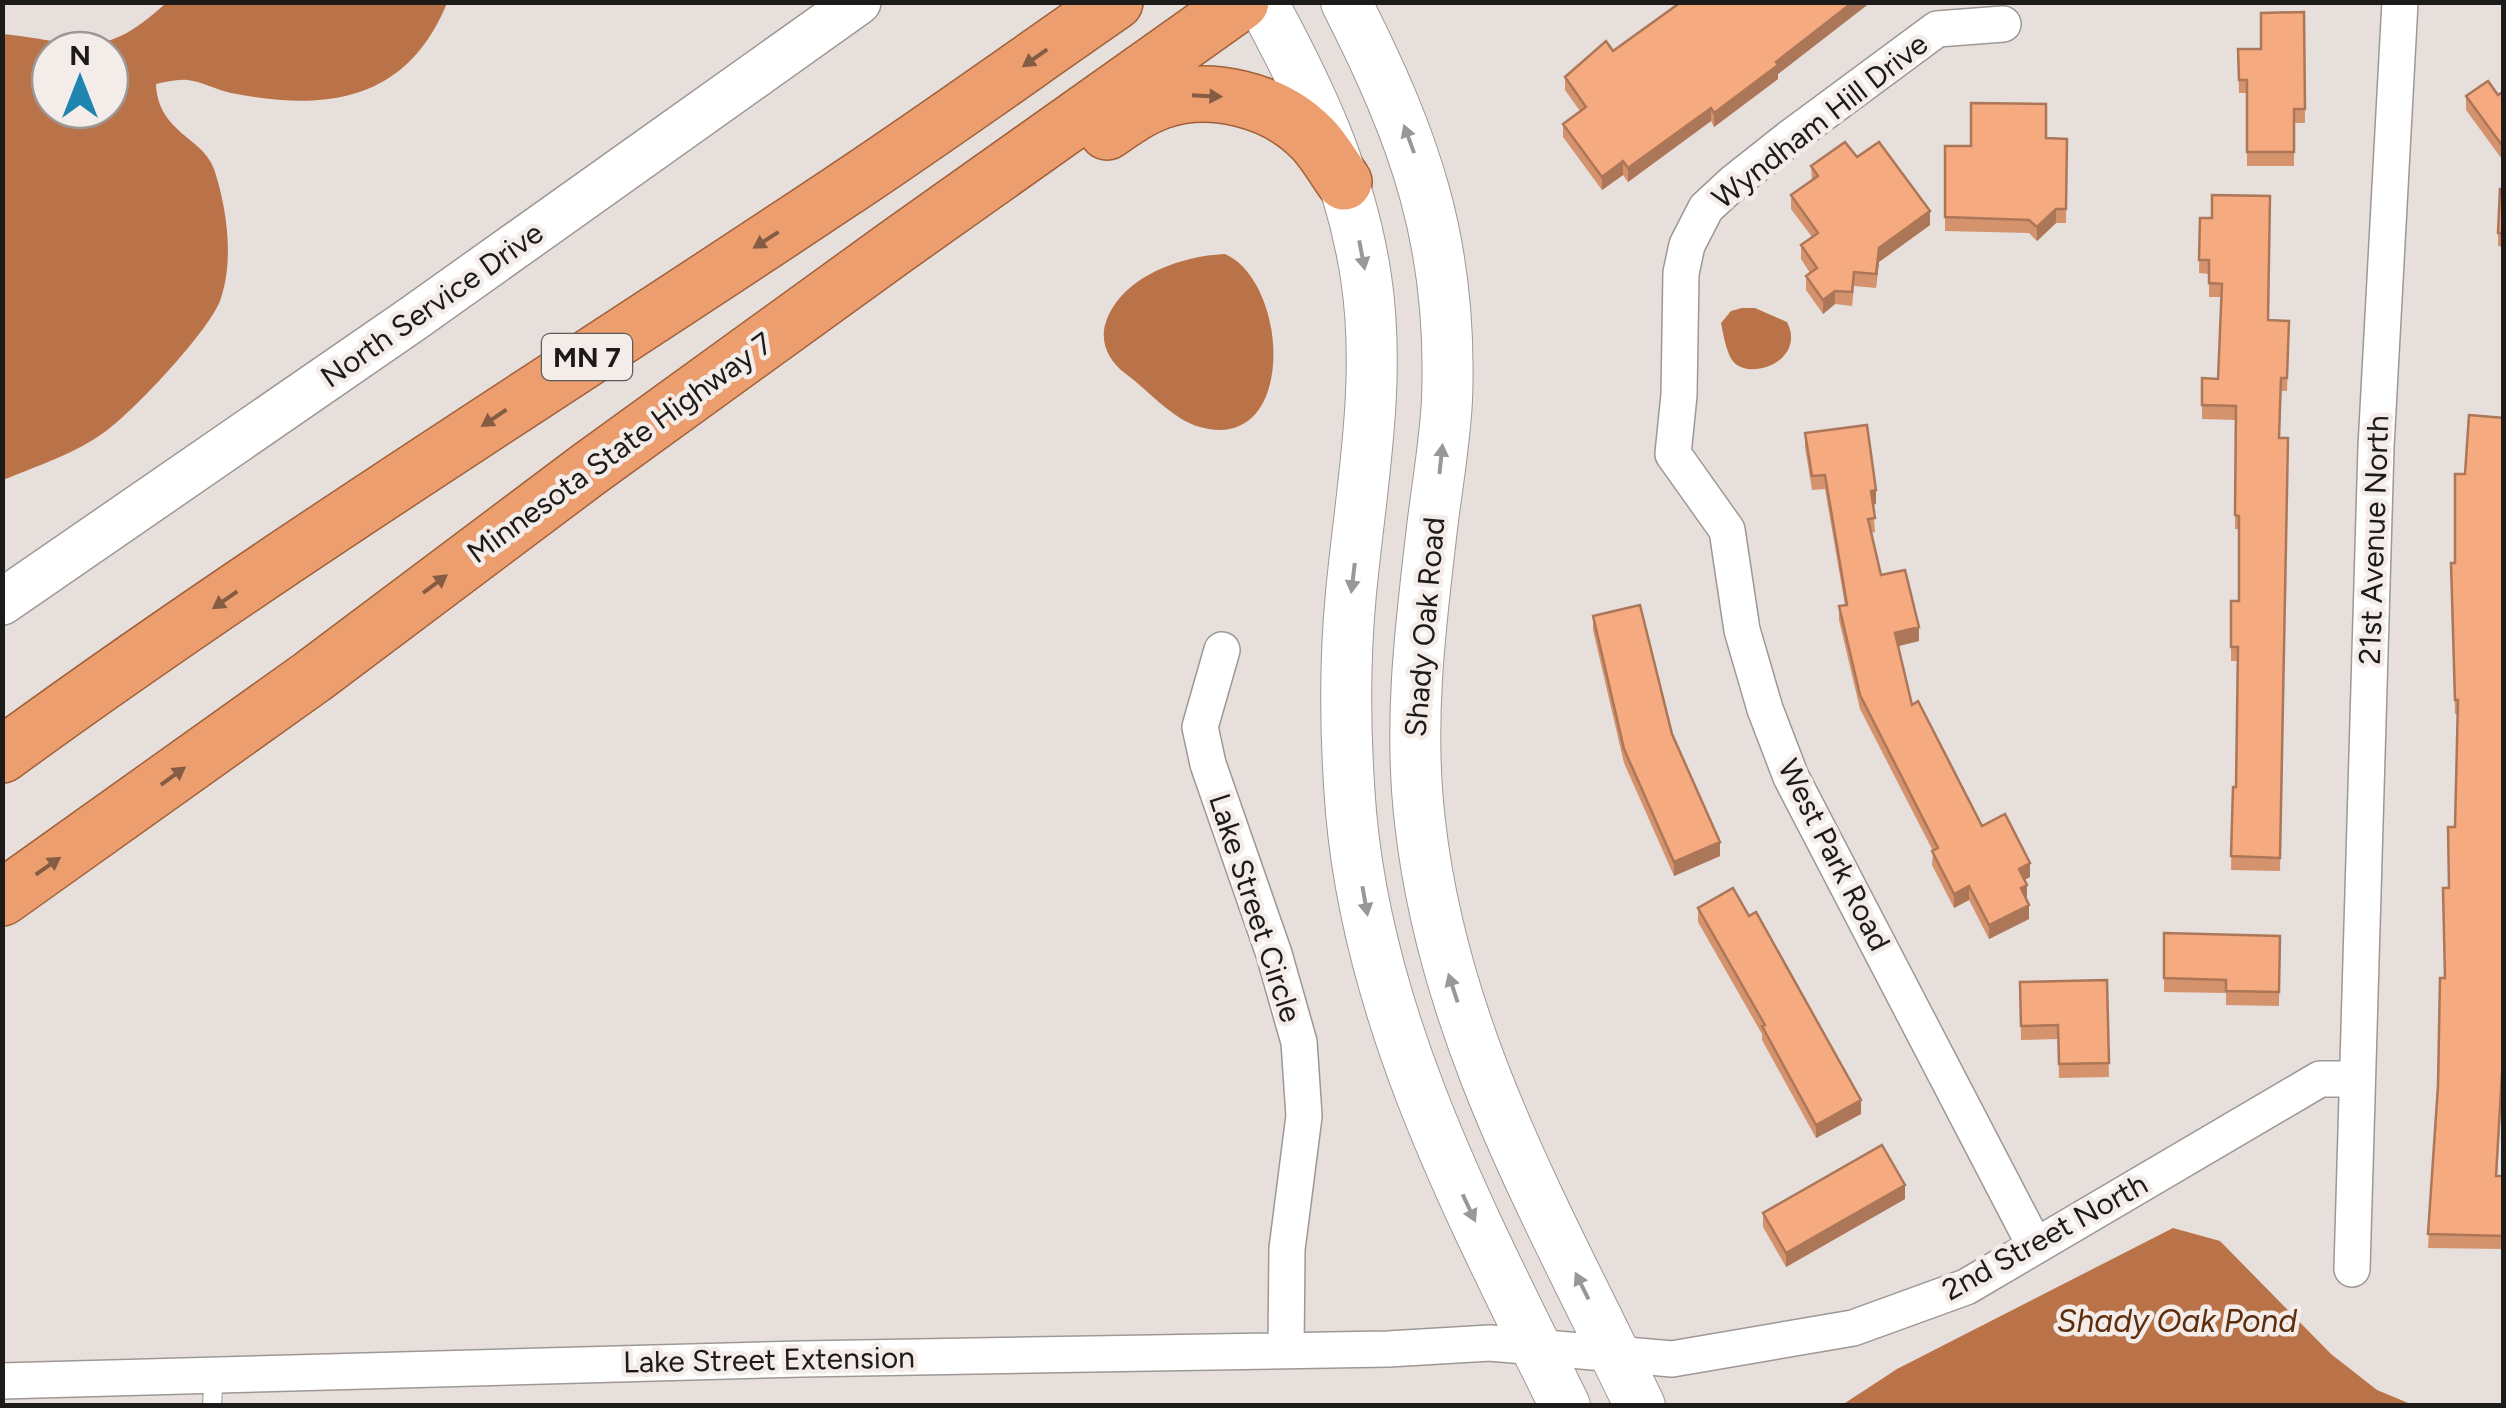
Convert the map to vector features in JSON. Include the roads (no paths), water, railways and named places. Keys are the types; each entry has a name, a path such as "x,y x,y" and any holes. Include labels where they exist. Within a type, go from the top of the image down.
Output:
{"highway":[{"name":"MN 7","path":"2,755 290,555 842,191 1116,2"},
{"name":"Minnesota State Highway 7","path":"2,898 312,676 589,469 1241,2"},
{"path":"589,469 975,225 1136,111 1163,100 1210,94 1257,103 1312,138 1344,182"}],"main road":[{"path":"1262,2 1326,130 1344,182 1366,279 1372,355 1370,433 1345,661 1346,742 1364,905 1384,992 1425,1111 1565,1406"},
{"name":"Shady Oak Road","path":"1346,2 1410,137 1437,238 1444,290 1447,403 1415,697 1414,745 1420,822 1446,965 1498,1115 1640,1406"}],"street":[{"name":"North Service Drive","path":"2,602 412,320 858,2"},
{"name":"21st Avenue North","path":"2352,1270 2376,447 2400,2"},
{"name":"Wyndham Hill Drive","path":"1672,454 1680,395 1681,273 1688,245 1706,208 1791,137 1937,30 2003,24"},
{"name":"West Park Road","path":"1672,454 1727,530 1742,630 1765,709 1791,776 2035,1246"},
{"name":"Lake Street Circle","path":"1222,650 1200,727 1208,764 1290,1004 1302,1076 1301,1155 1287,1249 1286,1348"},
{"name":"2nd Street North","path":"1535,1344 1672,1359 1853,1328 1966,1287 2320,1078 2357,1078"},
{"name":"Lake Street Extension","path":"2,1381 213,1389 1286,1348 1535,1344"}],"water":[{"path":"166,3 447,3 430,36 410,61 386,80 360,92 300,101 231,93 187,80 156,84 164,113 201,149 214,169 227,234 227,267 221,298 188,348 119,421 82,446 3,480 3,34 30,38 30,130 130,130 130,30"},
{"path":"1225,254 1247,271 1262,297 1271,329 1273,362 1268,392 1254,415 1232,429 1200,427 1171,411 1110,358 1104,337 1114,306 1139,281 1172,264"},
{"path":"1755,308 1787,322 1789,348 1773,364 1750,369 1732,360 1721,323 1731,311"},
{"name":"Shady Oak Pond","path":"2173,1228 2220,1241 2331,1354 2377,1390 2413,1405 1842,1405 1897,1369"}]}
